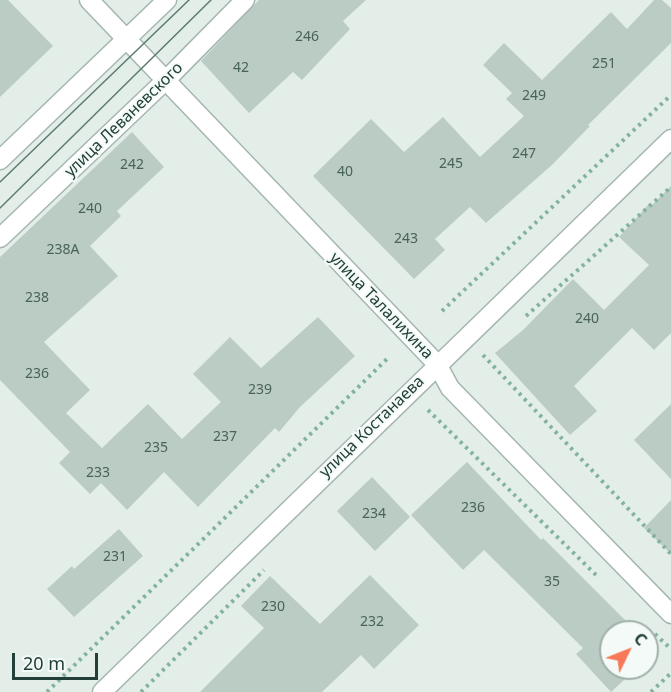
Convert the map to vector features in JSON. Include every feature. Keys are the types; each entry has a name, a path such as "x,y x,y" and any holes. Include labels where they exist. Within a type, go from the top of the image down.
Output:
{"street":[{"name":"улица Талалихина","path":"89,0 437,364 450,388 671,614"},
{"path":"0,160 167,0"},
{"name":"улица Леваневского","path":"0,238 167,79 245,0"},
{"name":"улица Костанаева","path":"102,692 671,139"}],"path":[{"path":"442,310 671,95"},
{"path":"525,317 671,187"},
{"path":"491,347 482,355 671,554"},
{"path":"47,692 387,359"},
{"path":"429,408 604,583"},
{"path":"659,638 671,650"},
{"path":"651,692 671,673"}],"building":[{"path":"0,0 8,0 53,46 0,97"},
{"path":"259,0 366,0 343,21 350,29 302,80 293,72 249,113 201,61"},
{"path":"654,0 662,0 671,8 671,43 588,125 590,126 553,164 486,223 470,207 435,239 445,250 414,279 313,176 371,119 404,152 443,117 480,157 524,116 506,99 512,93 483,65 504,43 542,80 611,12 627,29"},
{"path":"132,132 164,167 117,211 121,216 90,246 118,276 44,342 90,390 66,413 102,448 148,404 182,439 221,402 193,374 230,337 261,368 318,317 355,356 300,407 279,432 275,428 198,507 164,472 127,510 101,483 90,494 59,463 70,452 0,380 0,257"},
{"path":"671,186 671,333 654,350 632,328 574,386 597,411 570,435 495,353 523,330 573,279 604,310 649,265 619,237 649,204 651,206"},
{"path":"671,404 671,479 634,440"},
{"path":"467,462 541,540 543,538 625,620 599,620 599,679 576,654 583,648 484,550 463,570 411,515"},
{"path":"372,477 410,517 375,551 337,511"},
{"path":"671,500 671,554 644,528"},
{"path":"119,529 143,556 74,617 47,589 72,566 74,569"},
{"path":"370,575 419,625 374,669 361,655 322,692 200,692 264,628 241,606 270,576 320,624"},
{"path":"600,680 624,680 611,692"}],"tram line":[{"path":"0,182 189,0"},
{"path":"0,208 211,0"}]}
